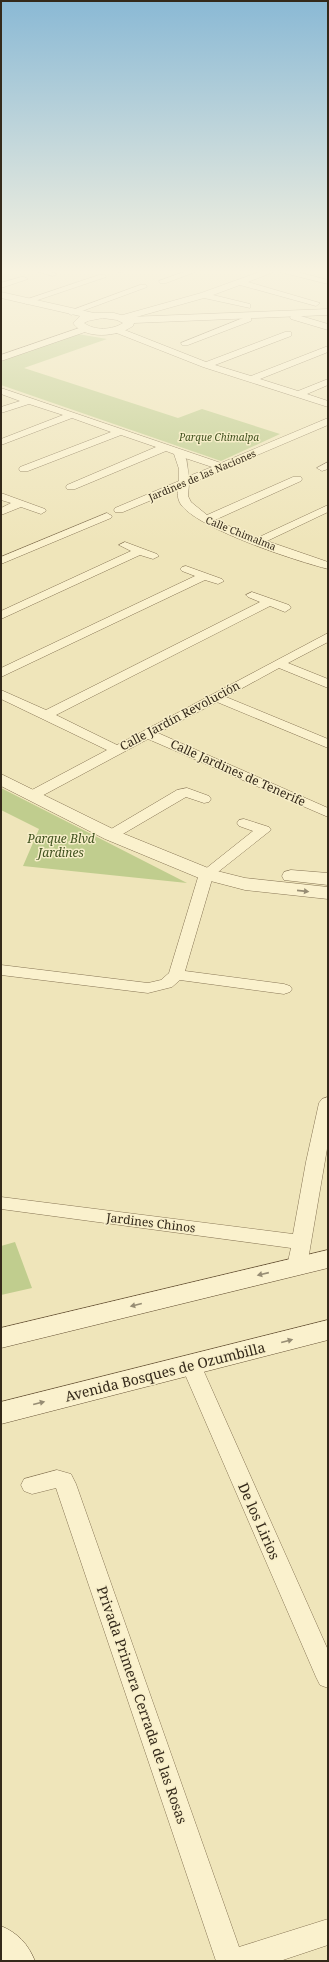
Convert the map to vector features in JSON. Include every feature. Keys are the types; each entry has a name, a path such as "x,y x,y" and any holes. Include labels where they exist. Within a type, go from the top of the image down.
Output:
{"main road":[{"path":"1,1338 299,1254 328,1259"},
{"name":"Avenida Bosques de Ozumbilla","path":"1,1413 328,1330"},
{"path":"1,1944 16,1961"}],"street":[{"path":"195,361 250,380 328,404"},
{"path":"206,365 218,361"},
{"path":"250,380 297,361"},
{"path":"297,394 328,382"},
{"path":"1,391 223,467"},
{"path":"1,410 28,400"},
{"path":"1,442 72,415"},
{"name":"Jardines de las Naciones","path":"119,510 328,421"},
{"path":"24,469 120,432"},
{"path":"71,487 166,447"},
{"name":"Calle Chimalma","path":"178,451 184,468 182,495 185,504 194,512 206,520 328,566"},
{"path":"206,520 297,479"},
{"path":"1,496 41,511"},
{"path":"1,512 21,503"},
{"path":"259,541 328,508"},
{"path":"1,561 107,516"},
{"path":"124,545 153,556"},
{"path":"1,615 140,551"},
{"path":"316,562 328,556"},
{"path":"186,569 218,581"},
{"path":"1,673 204,576"},
{"path":"252,595 285,608"},
{"path":"45,716 270,602"},
{"name":"Calle Jardín Revolución","path":"33,795 116,749 328,637"},
{"path":"279,664 328,684"},
{"path":"1,694 116,749"},
{"path":"216,697 328,744"},
{"name":"Calle Jardines de Tenerife","path":"147,733 328,813"},
{"path":"1,779 111,835 215,875 244,884 328,893"},
{"path":"111,835 182,793 187,792 204,799"},
{"path":"1,970 148,988 166,984 176,975 215,875 264,830 244,823"},
{"path":"215,875 246,874 328,879"},
{"path":"176,975 284,989"},
{"path":"299,1254 322,1161 328,1104"},
{"name":"Jardines Chinos","path":"1,1203 299,1254"},
{"name":"De los Lirios","path":"191,1365 328,1677"},
{"name":"Privada Primera Cerrada de las Rosas","path":"32,1485 57,1478 63,1480 66,1484 230,1961"},
{"path":"238,1961 328,1932"}],"green space":[{"name":"Parque Chimalpa","path":"1,361 45,361 24,368 178,418 202,409 280,434 221,461 1,385"},
{"name":"Parque Blvd Jardines","path":"1,788 187,883 23,866 39,829 1,810"},
{"path":"15,1242 32,1288 1,1295 1,1246"}]}
